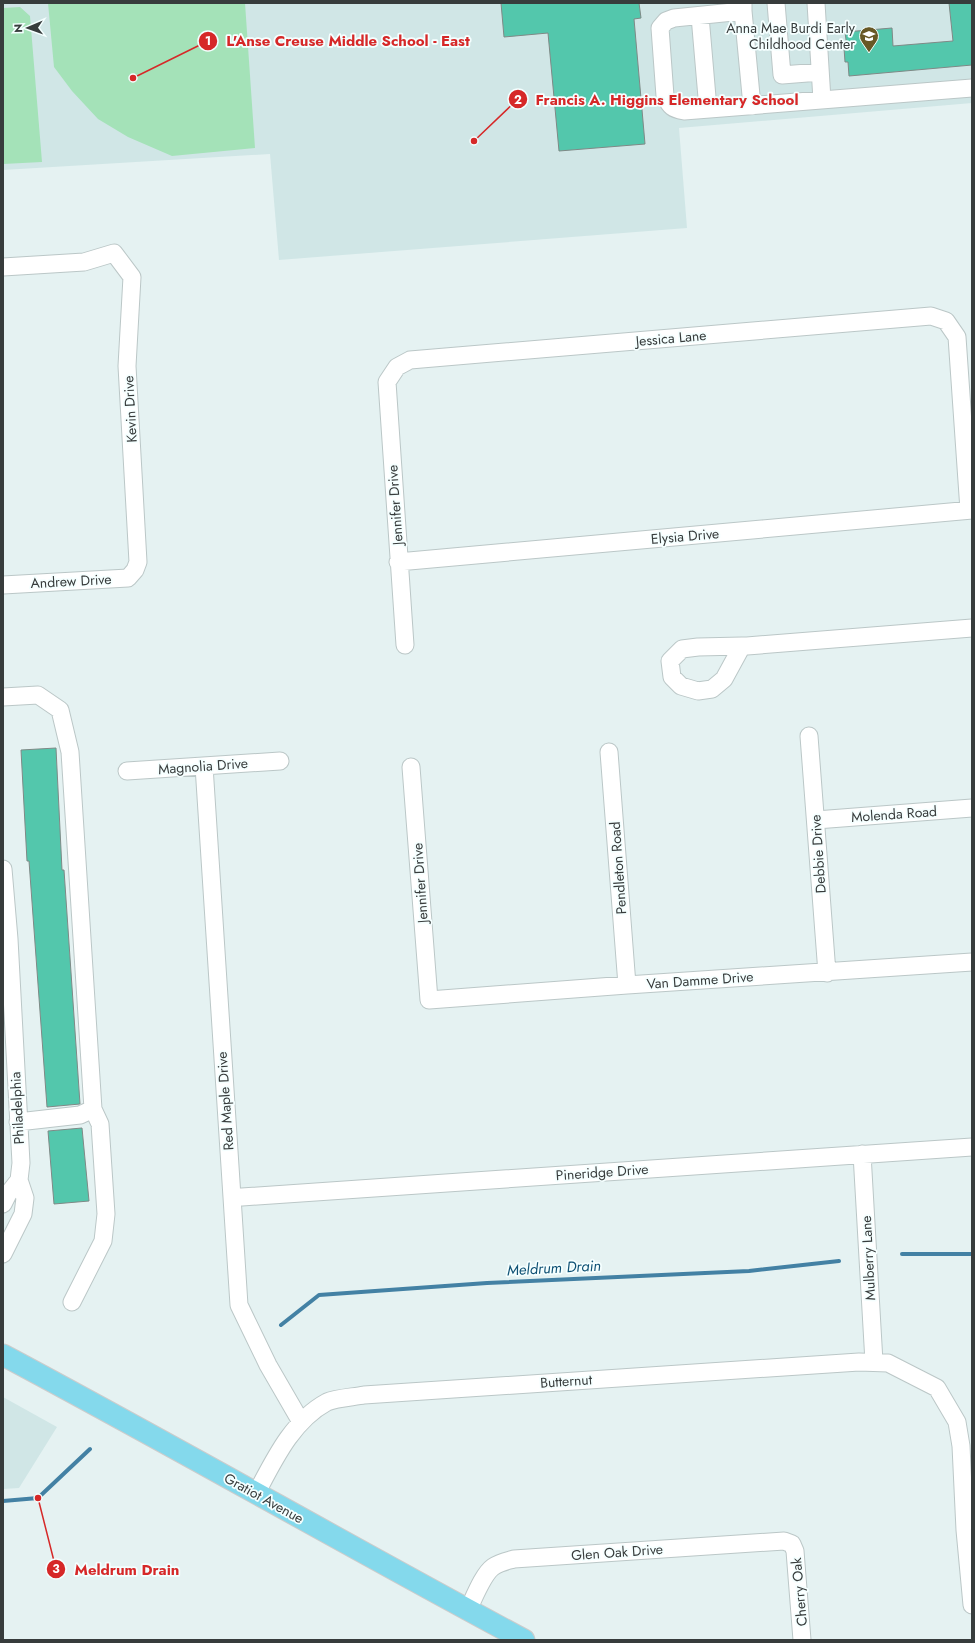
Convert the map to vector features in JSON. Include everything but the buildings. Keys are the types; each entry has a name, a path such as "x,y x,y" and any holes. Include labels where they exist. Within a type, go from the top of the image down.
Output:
{"main road":[{"name":"Gratiot Avenue","path":"3,1355 119,1417 256,1494 524,1640"}],"street":[{"path":"776,3 782,75 820,72"},
{"path":"816,3 822,100"},
{"path":"752,106 743,7 700,16 674,18 666,21 660,28 665,96 669,106 674,109 684,111 752,106 972,88"},
{"path":"700,16 708,109"},
{"name":"Kevin Drive","path":"3,267 84,262 114,253 132,277 127,366 138,562 135,570"},
{"name":"Jessica Lane","path":"397,367 410,360 931,316 946,321 957,337 971,510"},
{"name":"Jennifer Drive","path":"397,367 387,382 398,562 405,645"},
{"name":"Elysia Drive","path":"398,562 971,510"},
{"name":"Andrew Drive","path":"3,585 128,578 135,570"},
{"path":"742,646 972,628"},
{"path":"3,697 38,695 60,710 70,752 93,1109 100,1124 106,1221 103,1241 72,1302"},
{"name":"Debbie Drive","path":"809,736 827,972"},
{"name":"Pendleton Road","path":"609,752 627,985"},
{"name":"Magnolia Drive","path":"127,771 280,761"},
{"name":"Red Maple Drive","path":"204,766 239,1305 268,1366 301,1422"},
{"name":"Jennifer Drive","path":"411,767 429,1000"},
{"name":"Molenda Road","path":"816,820 972,808"},
{"name":"Philadelphia","path":"3,868 9,939 8,1027 18,1122 20,1163 19,1180 25,1198 23,1214 3,1254"},
{"name":"Van Damme Drive","path":"429,1000 972,962"},
{"path":"18,1122 80,1116 93,1109"},
{"name":"Pineridge Drive","path":"232,1197 972,1147"},
{"name":"Mulberry Lane","path":"862,1154 874,1362"},
{"path":"3,1204 8,1194 19,1180"},
{"name":"Butternut","path":"256,1494 274,1459 301,1422 328,1402 364,1395 859,1362 888,1363 937,1388 957,1422 962,1446 972,1605"},
{"name":"Glen Oak Drive","path":"468,1610 486,1575 492,1568 501,1563 514,1559 784,1540 792,1544"},
{"name":"Cherry Oak","path":"792,1544 796,1551 802,1640"}],"shaded area":[{"path":"3,3 972,3 972,103 679,128 687,228 279,260 270,154 3,170"},
{"path":"3,1397 57,1427 19,1488 3,1489"}],"green space":[{"path":"48,3 245,3 255,148 172,156 128,137 98,119 72,91 54,67"},
{"path":"20,7 30,16 42,162 3,164 3,8"}],"waterway":[{"name":"Meldrum Drain","path":"902,1254 972,1254"},
{"name":"Meldrum Drain","path":"281,1325 319,1295 487,1283 749,1271 839,1261"},
{"name":"Meldrum Drain","path":"3,1501 38,1498 90,1449"}],"place":[{"name":"Anna Mae Burdi Early Childhood Center","path":"869,53"},
{"name":"L'Anse Creuse Middle School - East","path":"133,78"},
{"name":"Francis A. Higgins Elementary School","path":"474,141"},
{"name":"Meldrum Drain","path":"38,1498"}]}
